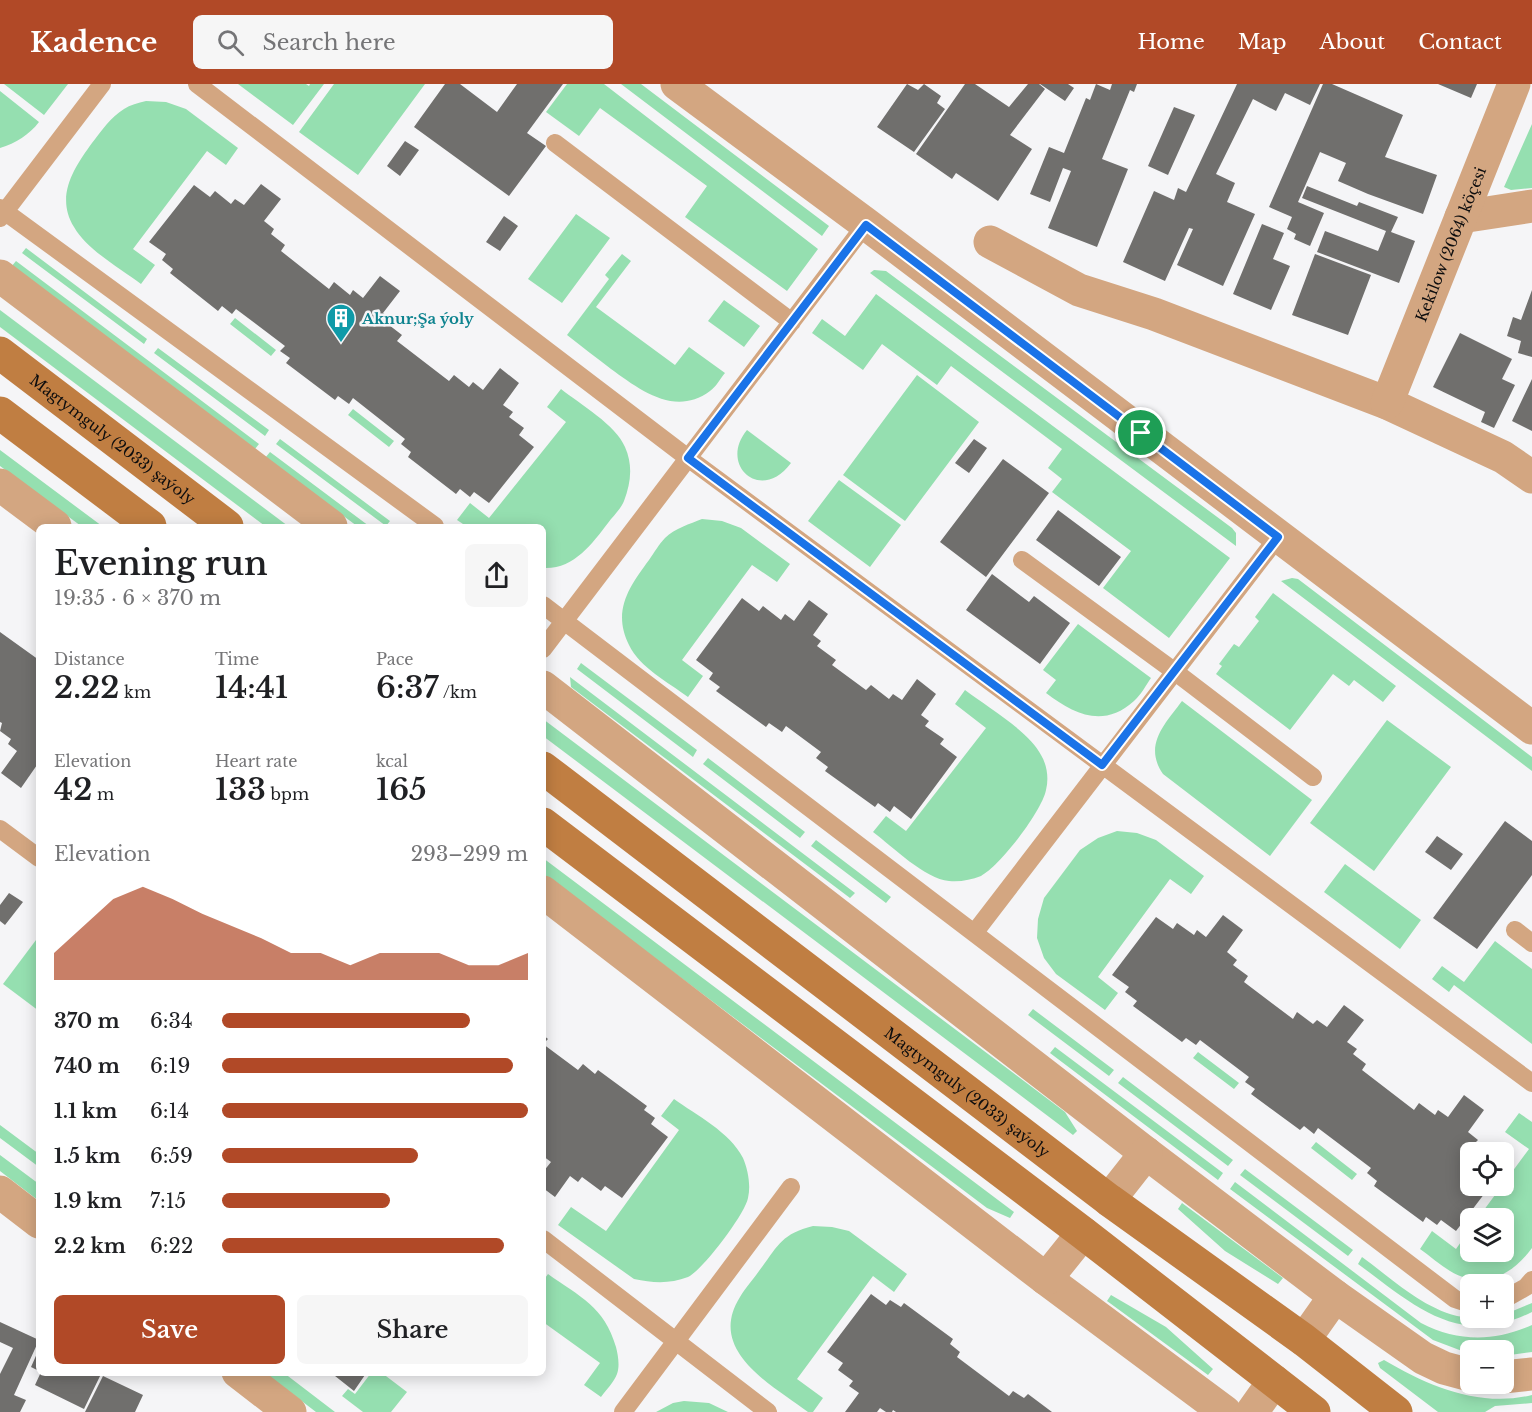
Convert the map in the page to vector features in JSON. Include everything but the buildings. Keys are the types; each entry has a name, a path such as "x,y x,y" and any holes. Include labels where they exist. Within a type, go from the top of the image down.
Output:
{"main road":[{"name":"Magtymguly (2033) şaýoly","path":"0,353 224,524"},
{"path":"0,412 147,524"},
{"name":"Magtymguly (2033) şaýoly","path":"546,770 1109,1200 1304,1340 1396,1412"},
{"path":"546,826 1083,1233 1314,1412"}],"street":[{"path":"677,84 1532,728"},
{"name":"Kekilow (2064) köçesi","path":"1387,403 1514,84"},
{"path":"1461,217 1532,206"},
{"path":"990,242 1079,290 1154,314 1387,403 1503,457 1532,477"},
{"path":"0,276 328,524"},
{"path":"0,485 52,524"},
{"path":"546,689 1146,1153 1335,1296 1423,1358 1443,1368 1460,1372"},
{"path":"546,894 1046,1279 1225,1412"},
{"path":"1109,1200 1146,1153"},
{"path":"0,1192 36,1220"},
{"path":"1046,1279 1083,1233"},
{"path":"1304,1340 1335,1296"},
{"path":"1514,1376 1532,1374"},
{"path":"243,1376 290,1412"},
{"path":"1252,1412 1274,1381"}],"lane":[{"path":"102,84 2,213 432,524"},
{"path":"197,84 688,458 1532,1083"},
{"path":"555,143 792,322"},
{"path":"546,645 866,225"},
{"path":"975,932 1278,537"},
{"path":"1022,560 1174,671 1313,777"},
{"path":"546,607 1460,1301"},
{"path":"0,828 36,856"},
{"path":"1515,930 1532,943"},
{"path":"623,1412 791,1187"},
{"path":"546,1241 768,1412"},
{"path":"1514,1294 1526,1287 1532,1280"}],"green space":[{"path":"4,84 68,84 44,115"},
{"path":"238,84 306,84 309,86 310,84 324,84 293,125"},
{"path":"334,84 425,84 358,175 299,132"},
{"path":"567,84 604,84 818,249 787,291 685,217 707,186 600,108 579,136 546,112"},
{"path":"621,84 641,84 829,226 822,236"},
{"path":"0,91 39,122 22,138 0,148"},
{"path":"146,101 166,102 186,109 238,148 226,165 207,151 133,249 155,265 141,284 87,243 74,227 66,204 73,172 99,133 124,109"},
{"path":"1532,124 1532,188 1511,190 1504,187"},
{"path":"576,214 610,238 562,303 528,279"},
{"path":"26,248 147,339 144,344 22,253"},
{"path":"622,254 631,261 596,307 675,365 689,347 725,373 710,391 697,398 684,401 658,398 622,377 567,335 609,279 605,275"},
{"path":"16,261 259,444 255,449 11,267"},
{"path":"874,270 886,271 1232,528 1236,533 1236,546 870,273"},
{"path":"876,294 1230,558 1169,638 1103,588 1131,551 1052,492 1062,479 1048,468 1062,449 951,366 937,385 882,344 863,370 812,333 822,319 845,336"},
{"path":"724,300 760,326 744,347 708,321"},
{"path":"0,310 285,524 262,524 0,327"},
{"path":"235,318 276,350 271,356 230,324"},
{"path":"158,348 269,430 265,436 154,353"},
{"path":"917,375 979,422 905,521 843,475"},
{"path":"561,389 614,431 625,447 630,467 630,481 621,507 581,554 564,565 554,568 546,568 546,524 463,524 457,520 470,503 489,518 566,422 547,407"},
{"path":"353,409 394,441 389,447 348,415"},
{"path":"747,430 791,463 779,475 767,480 756,480 740,467 737,456 739,443"},
{"path":"280,439 390,521 383,524 276,444"},
{"path":"0,450 99,524 78,524 0,466"},
{"path":"270,452 366,524 354,524 265,458"},
{"path":"839,480 901,525 870,567 808,521"},
{"path":"702,519 722,521 741,528 790,564 777,582 752,565 682,660 703,676 688,697 640,661 629,645 622,621 629,590 663,540 678,529"},
{"path":"1298,579 1532,757 1532,771 1281,581"},
{"path":"1273,593 1396,686 1383,702 1354,680 1349,686 1333,674 1290,730 1216,674 1222,666 1219,664 1234,644 1239,647 1259,621 1255,617"},
{"path":"1078,624 1151,678 1137,699 1111,715 1089,715 1078,712 1046,693 1056,680 1043,670"},
{"path":"581,663 697,750 693,757 577,669"},
{"path":"570,677 855,893 850,898 571,687"},
{"path":"965,690 1027,737 1043,759 1047,781 1043,799 1037,811 999,861 981,876 949,881 920,869 873,832 886,816 906,831 986,728 955,704"},
{"path":"1182,701 1312,800 1270,856 1163,774 1157,763 1156,744 1163,727"},
{"path":"1387,720 1451,767 1374,871 1310,823"},
{"path":"546,721 1065,1112 1077,1131 1073,1135 546,738"},
{"path":"708,758 805,832 800,838 703,764"},
{"path":"1117,831 1137,833 1156,840 1204,876 1191,894 1170,879 1098,977 1118,993 1105,1010 1056,974 1044,958 1037,938 1038,919 1044,898 1080,850 1098,838"},
{"path":"816,840 891,897 886,903 811,846"},
{"path":"546,860 1014,1212 1010,1218 987,1208 546,876"},
{"path":"1345,864 1421,920 1400,949 1324,892"},
{"path":"36,940 36,1009 3,984"},
{"path":"1495,941 1532,969 1532,1044 1454,985 1449,992 1432,979 1442,966 1464,982"},
{"path":"1033,1009 1114,1070 1109,1076 1028,1015"},
{"path":"1055,1047 1223,1173 1218,1180 1050,1053"},
{"path":"1198,1052 1239,1083 1234,1089 1193,1058"},
{"path":"1123,1077 1233,1160 1228,1166 1118,1083"},
{"path":"674,1099 721,1132 737,1149 748,1173 748,1198 732,1228 713,1253 688,1277 668,1282 634,1279 558,1225 571,1207 606,1231 679,1130 661,1116"},
{"path":"1519,1113 1532,1122 1532,1248 1515,1266 1502,1274 1460,1274 1460,1276 1446,1269 1420,1249 1432,1231 1456,1249 1460,1243 1460,1262 1514,1262 1514,1208 1485,1208 1494,1196 1514,1196 1514,1169 1529,1149 1505,1132"},
{"path":"0,1125 36,1152 36,1165 0,1138"},
{"path":"1316,1142 1357,1174 1352,1180 1311,1148"},
{"path":"0,1155 36,1182 36,1199 0,1171"},
{"path":"1245,1169 1353,1250 1348,1256 1240,1175"},
{"path":"1235,1182 1421,1323 1449,1334 1476,1338 1504,1335 1532,1325 1532,1352 1514,1354 1514,1340 1460,1340 1460,1350 1433,1340 1230,1189"},
{"path":"1182,1203 1283,1278 1278,1284 1225,1251 1178,1209"},
{"path":"813,1226 849,1231 907,1274 894,1292 873,1276 797,1379 823,1398 813,1412 808,1412 748,1365 737,1350 731,1334 732,1316 742,1294 776,1248 787,1237"},
{"path":"1362,1257 1419,1299 1444,1312 1460,1316 1460,1324 1418,1307 1358,1264"},
{"path":"548,1274 580,1296 598,1312 611,1333 616,1347 618,1371 601,1397 584,1385 600,1363 546,1324 546,1277"},
{"path":"1111,1295 1166,1327 1213,1369 1208,1375 1107,1301"},
{"path":"1532,1303 1532,1312 1514,1319 1514,1310"},
{"path":"1384,1360 1418,1378 1460,1394 1493,1399 1532,1395 1532,1403 1495,1406 1485,1412 1438,1412 1380,1368 1378,1363"},
{"path":"269,1376 288,1376 335,1412 316,1412"},
{"path":"369,1376 386,1376 407,1392 391,1412 363,1412 342,1396 348,1389 355,1394"},
{"path":"684,1401 709,1403 728,1412 656,1412 673,1403"}],"place":[{"name":"Aknur;Şa ýoly","path":"341,344"}],"route":[{"path":"866,225 1141,433 1278,537 1102,765 688,458 866,225"}]}
